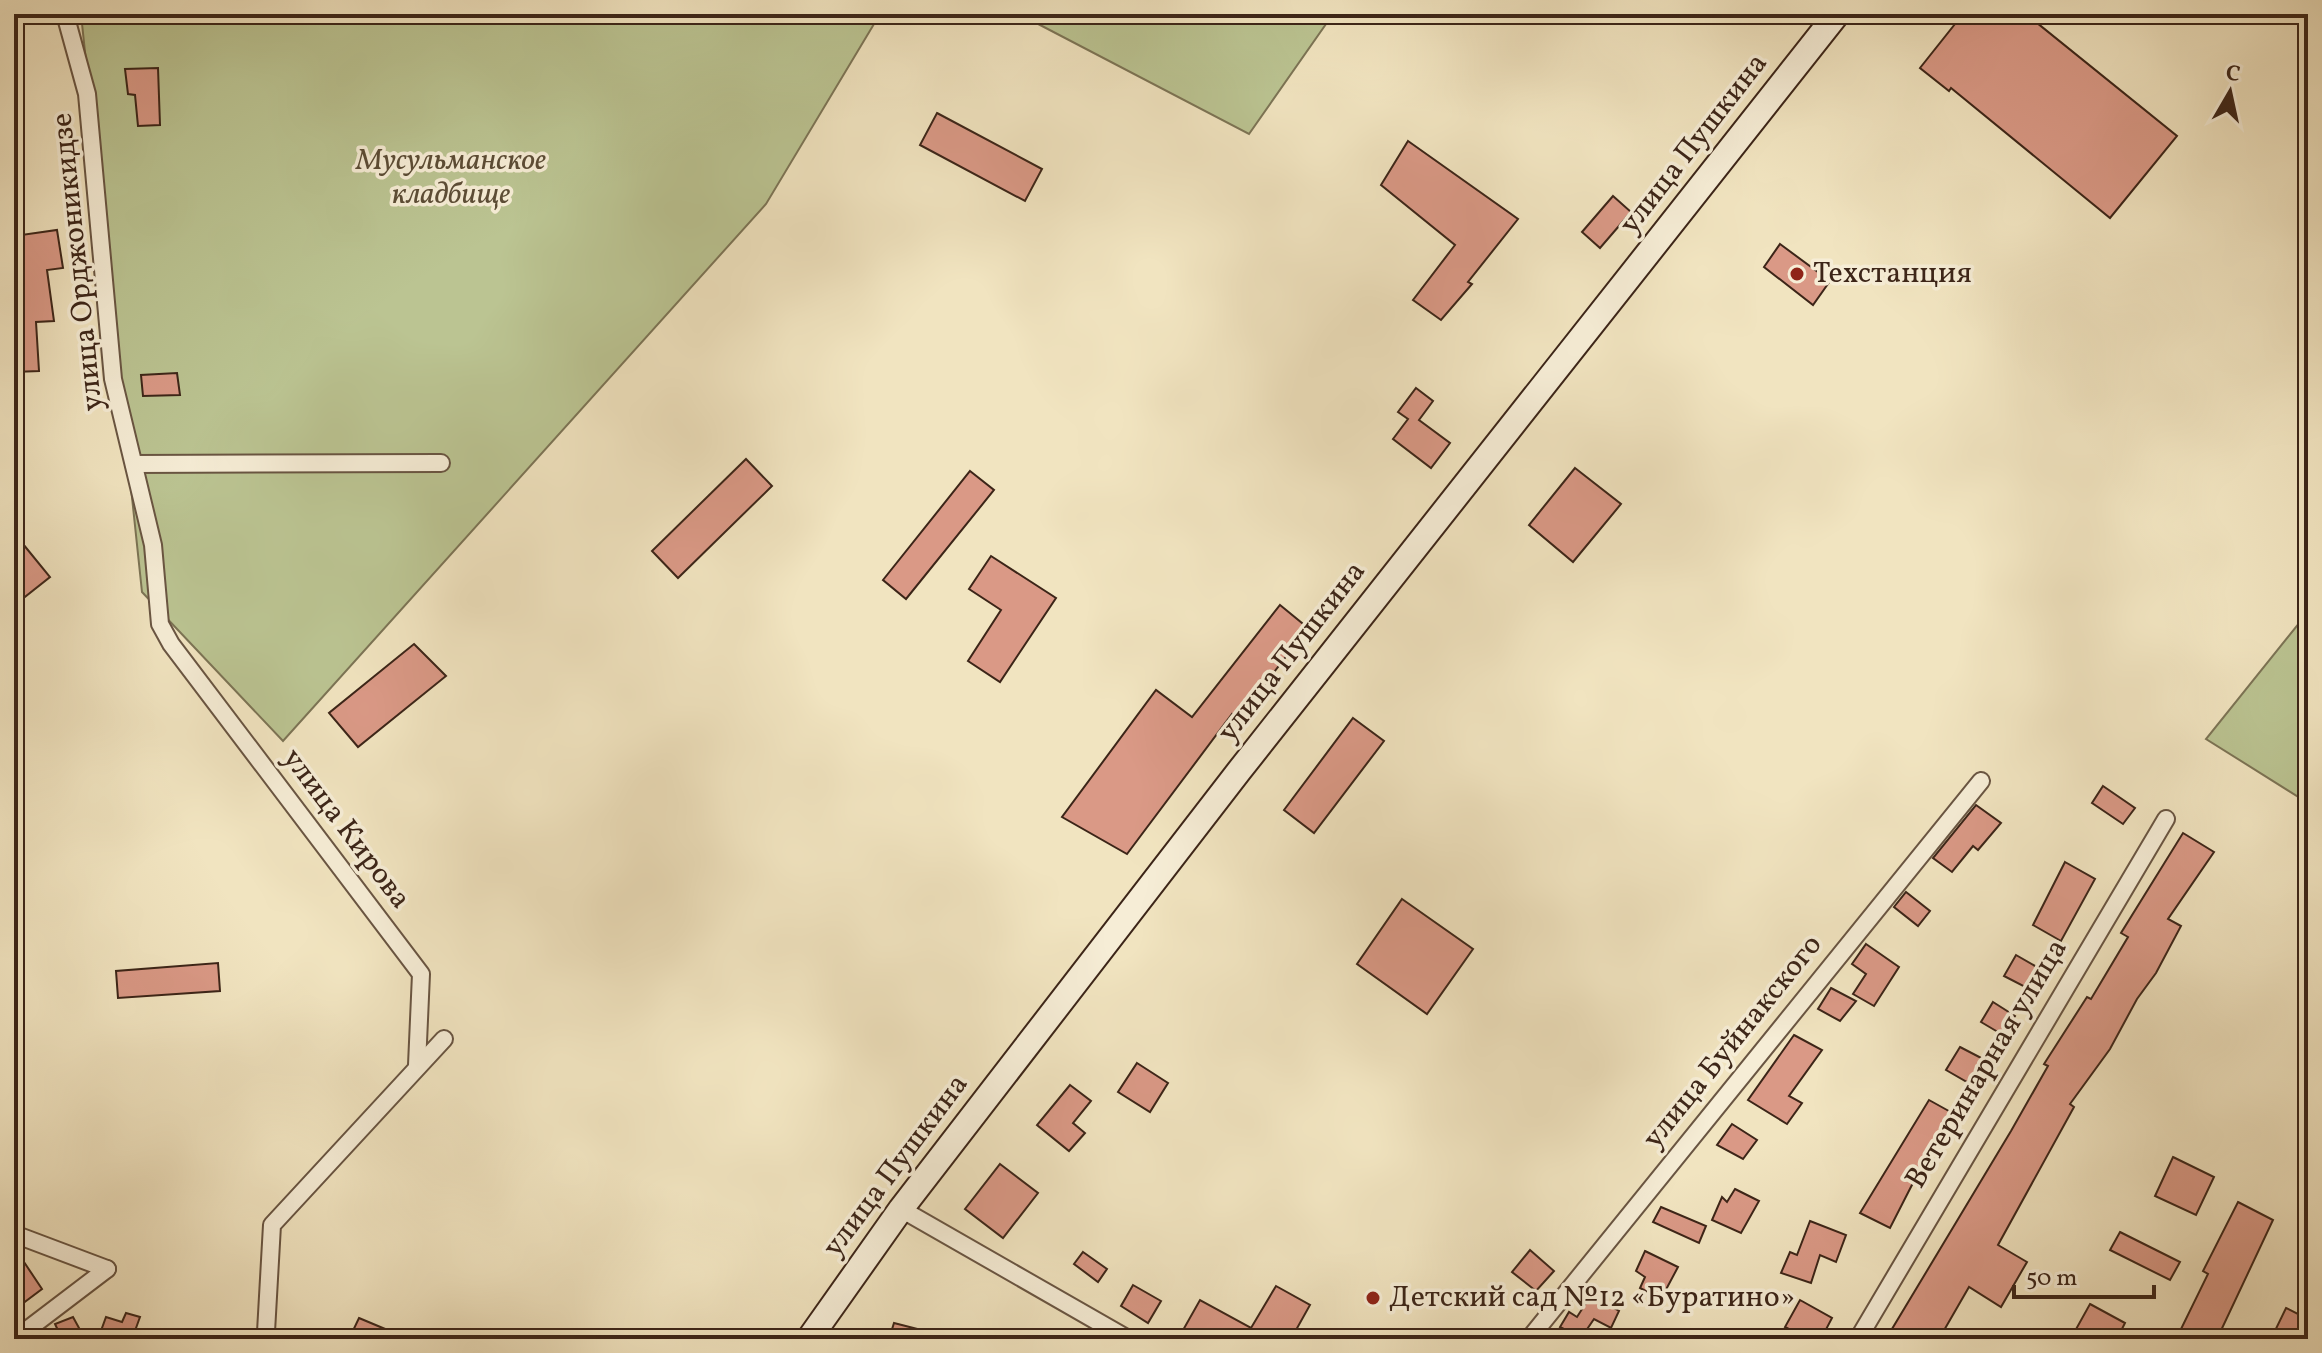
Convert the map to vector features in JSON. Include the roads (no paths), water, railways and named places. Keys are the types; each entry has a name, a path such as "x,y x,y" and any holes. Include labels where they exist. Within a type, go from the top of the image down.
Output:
{"street":[{"name":"улица Орджоникидзе","path":"65,14 87,94 113,379 153,545 160,624 171,644"},
{"name":"улица Пушкина","path":"809,1339 901,1209 1239,771 1837,14"},
{"path":"134,464 441,463"},
{"name":"улица Кирова","path":"171,644 421,974 417,1065"},
{"name":"улица Буйнакского","path":"1529,1339 1981,781"},
{"name":"Ветеринарная улица","path":"1858,1339 2166,819"},
{"path":"272,1339 266,1332 272,1225 444,1039"},
{"path":"901,1209 1128,1339"},
{"path":"14,1234 107,1269 15,1339"}],"place":[{"name":"Техстанция","path":"1797,274"},
{"name":"Детский сад №12 «Буратино»","path":"1373,1298"}],"park label":[{"name":"Мусульманское кладбище","path":"451,178"}]}
